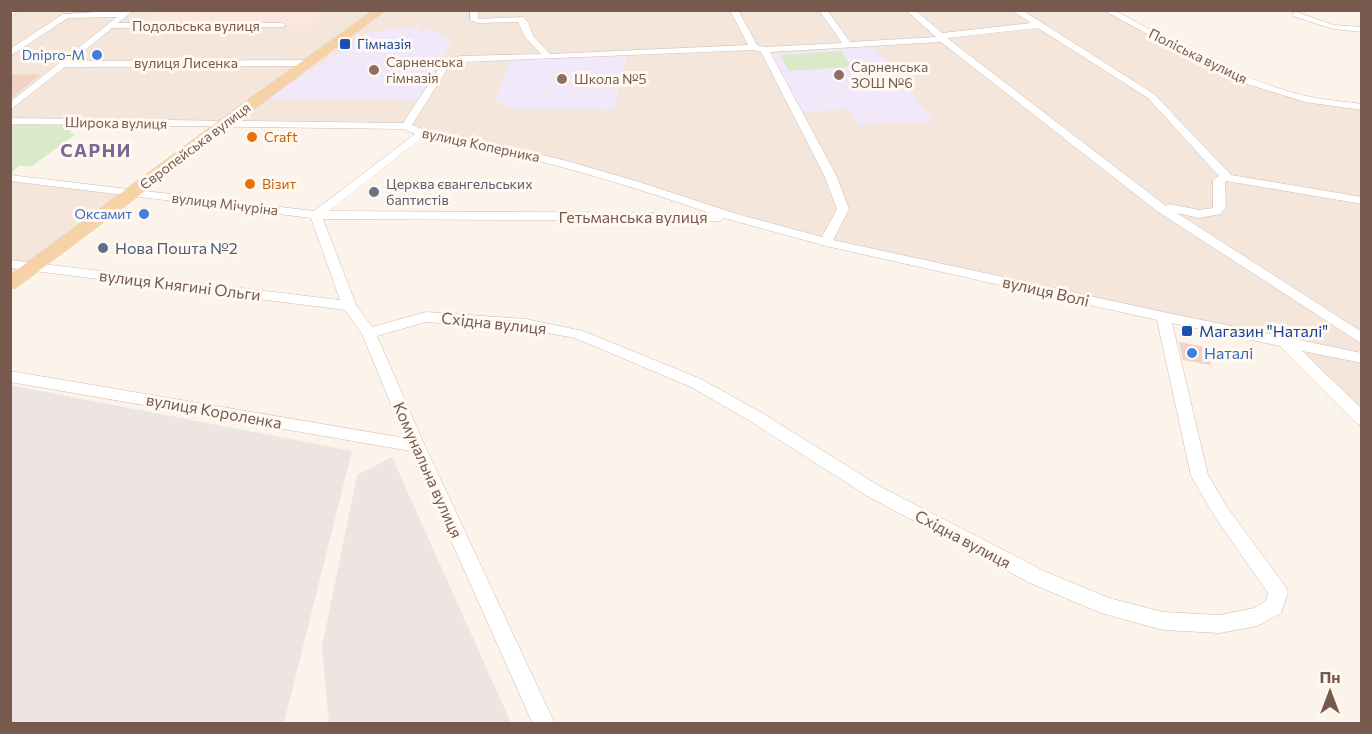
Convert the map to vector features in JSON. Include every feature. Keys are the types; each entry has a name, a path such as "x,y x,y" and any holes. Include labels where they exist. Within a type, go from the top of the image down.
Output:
{"main road":[{"name":"Європейська вулиця","path":"10,284 222,125 381,10"}],"street":[{"path":"10,14 17,10"},
{"path":"474,10 474,20 478,21 520,20 524,22 529,37 548,57"},
{"path":"734,10 759,49 830,175 843,209 826,242"},
{"path":"823,10 848,45"},
{"path":"910,10 942,38 1155,203 1362,339"},
{"path":"1016,10 1151,96 1227,178"},
{"name":"Поліська вулиця","path":"1107,10 1221,71 1246,81 1300,98 1362,107"},
{"path":"10,106 128,12"},
{"path":"10,53 66,16 128,12"},
{"path":"1296,14 1333,27 1362,30"},
{"name":"Подольська вулиця","path":"111,26 282,25"},
{"path":"406,126 444,66 450,62 479,57 548,57 848,45 942,38 1039,25"},
{"name":"вулиця Лисенка","path":"64,64 308,63"},
{"name":"Широка вулиця","path":"10,121 222,125"},
{"name":"вулиця Коперника","path":"222,125 406,126 422,133 475,142 563,163 632,183 733,217"},
{"path":"317,215 422,133"},
{"path":"10,177 133,193"},
{"path":"1155,203 1188,213 1208,214 1217,211 1220,206 1219,180 1227,178 1362,201"},
{"name":"вулиця Мічуріна","path":"133,193 317,215"},
{"name":"Гетьманська вулиця","path":"317,215 733,217"},
{"name":"Комунальна вулиця","path":"317,215 349,306 369,333 417,446 544,723"},
{"name":"вулиця Волі","path":"733,217 826,242 1163,317 1362,358"},
{"name":"вулиця Княгині Ольги","path":"10,264 349,306"},
{"name":"Східна вулиця","path":"369,333 426,317 526,324 578,334 696,382 875,492 1037,577 1098,603 1163,621 1220,624 1257,617 1274,607 1278,592 1221,512 1200,476 1163,317"},
{"path":"1285,343 1328,388 1362,419"},
{"name":"вулиця Короленка","path":"10,376 417,446"}],"shaded area":[{"path":"10,11 1107,11 1221,71 1278,92 1361,107 1361,419 1284,343 826,242 632,183 406,126 11,121"},
{"path":"156,11 325,11 316,26 141,24"},
{"name":"Сарненська гімназія","path":"422,26 418,31 434,30 452,41 420,100 269,99 366,33"},
{"name":"Сарненська ЗОШ №6","path":"873,46 934,121 859,125 849,109 801,112 769,54"},
{"name":"Школа №5","path":"627,56 614,110 513,109 495,100 511,59"},
{"path":"11,178 133,193 11,284"},
{"path":"10,385 352,451 284,723 11,723"},
{"path":"392,457 511,723 329,723 322,647 357,475"}],"green space":[{"path":"841,51 852,67 789,71 780,55"},
{"path":"11,125 77,125 69,133 76,134 32,166 19,166 11,173"}],"building":[{"path":"41,74 10,99 10,75"},
{"name":"Наталі","path":"1179,342 1206,347 1211,365 1183,360"}],"place":[{"name":"Гімназія","path":"345,44"},
{"name":"Dnipro-M","path":"97,55"},
{"name":"Сарненська гімназія","path":"374,70"},
{"name":"Сарненська ЗОШ №6","path":"839,75"},
{"name":"Школа №5","path":"562,79"},
{"name":"Craft","path":"252,137"},
{"name":"Візит","path":"250,184"},
{"name":"Церква євангельських баптистів","path":"374,192"},
{"name":"Оксамит","path":"144,214"},
{"name":"Нова Пошта №2","path":"103,248"},
{"name":"Магазин \"Наталі\"","path":"1187,331"},
{"name":"Наталі","path":"1192,353"}],"district":[{"name":"САРНИ","path":"96,151"}]}
